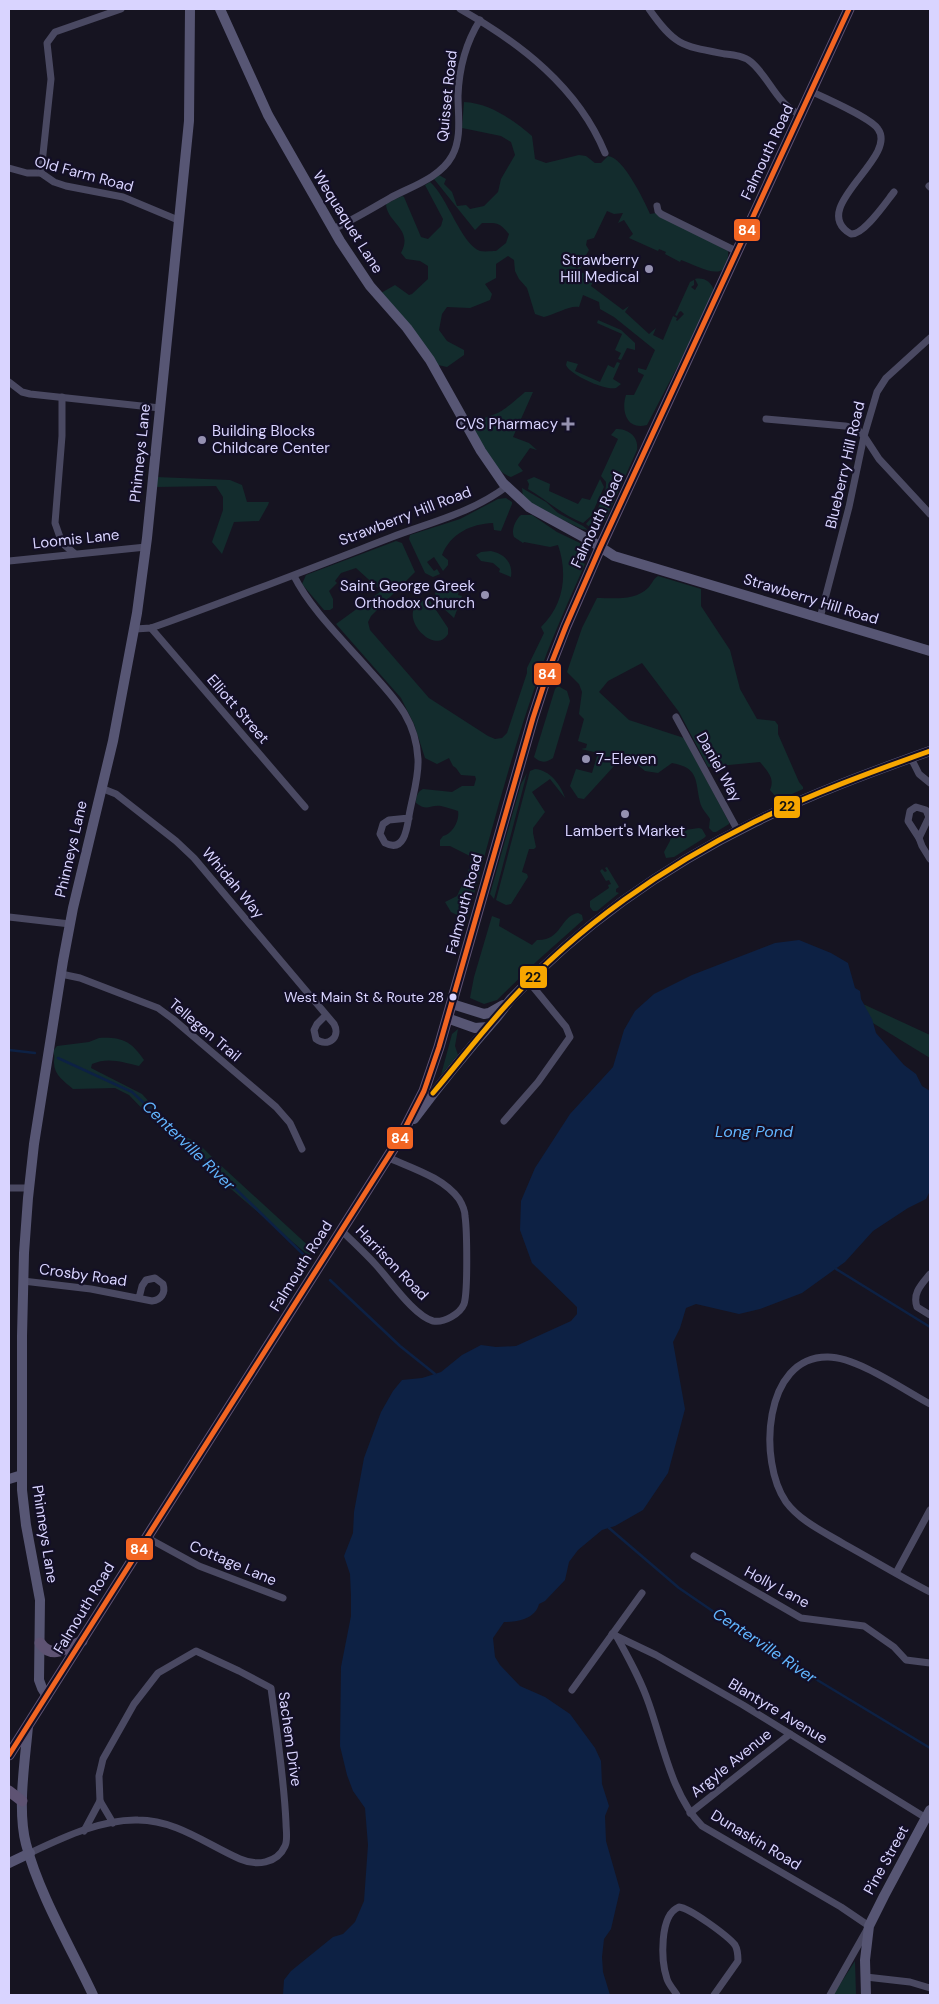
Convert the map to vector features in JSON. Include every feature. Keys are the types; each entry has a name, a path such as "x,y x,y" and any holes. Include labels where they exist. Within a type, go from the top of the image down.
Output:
{"main road":[{"name":"Phinneys Lane","path":"48,1696 39,1680 40,1600 24,1512 22,1475 23,1281 30,1188 34,1144 70,924 115,732 135,629 146,547 190,108 190,9"},
{"name":"Wequaquet Lane","path":"220,9 268,115 333,229 363,277 410,332 430,360 481,451 506,487"},
{"name":"Falmouth Road","path":"9,1755 400,1138 424,1091 452,1004 533,718 566,626 600,548 849,9"},
{"name":"Strawberry Hill Road","path":"506,487 518,500 535,512 591,541 617,557 930,651"},
{"path":"400,1138 510,1000 594,924 636,893 666,872 738,830 804,800 930,751"},
{"path":"452,1004 486,1014 510,1000"},
{"path":"447,1018 475,1028 488,1027"},
{"path":"9,1479 22,1475"},
{"path":"40,1644 52,1653 57,1653 82,1641"},
{"path":"28,1726 22,1801 26,1843 61,1929 92,1995"},
{"path":"9,1790 22,1801"},
{"name":"Pine Street","path":"866,1995 865,1960 870,1926 928,1814"},
{"path":"9,1863 30,1853"}],"street":[{"path":"41,173 50,84 47,51 49,39 55,32 121,9"},
{"path":"460,9 512,40 554,77 588,121 605,153"},
{"path":"649,9 668,33 683,45 738,56 750,61 784,104 800,115"},
{"name":"Quisset Road","path":"333,229 430,177 445,166 452,157 459,132 459,86 464,52 480,20"},
{"path":"812,91 872,124 880,130 882,135 878,151 854,184 840,211 838,220 842,227 851,234 857,234 894,192"},
{"name":"Old Farm Road","path":"9,168 27,173 41,173 60,184 123,197 178,220"},
{"path":"657,206 661,214 738,252"},
{"name":"Blueberry Hill Road","path":"820,618 849,507 873,402 881,384 930,338"},
{"path":"9,382 26,393 160,408"},
{"path":"62,397 62,436 56,523 62,543 74,553"},
{"path":"766,419 856,428 864,436 879,459 930,514"},
{"name":"Strawberry Hill Road","path":"135,629 151,628 294,576 402,533 461,513 506,487"},
{"name":"Loomis Lane","path":"9,560 146,547"},
{"path":"294,576 307,596 345,643 398,701 414,732 418,758 417,771 409,818 405,837 402,842 392,846 385,843 380,834 383,824 392,819 409,818"},
{"name":"Elliott Street","path":"151,628 305,807"},
{"name":"Daniel Way","path":"676,717 738,830"},
{"path":"911,758 919,774 930,783"},
{"name":"Whidah Way","path":"101,788 116,794 189,852 326,1015"},
{"path":"920,838 922,846 930,859"},
{"path":"9,917 70,924"},
{"name":"Tellegen Trail","path":"61,974 80,978 137,999 165,1013 276,1107 290,1124 302,1149"},
{"path":"504,1121 538,1082 570,1037 566,1027 529,982"},
{"name":"Harrison Road","path":"341,1230 426,1318 432,1321 444,1320 456,1314 462,1307 465,1301 466,1273 466,1218 462,1205 445,1185 387,1157"},
{"path":"9,1188 30,1188"},
{"path":"930,1274 918,1289 915,1300 916,1307 930,1315"},
{"name":"Crosby Road","path":"23,1281 72,1286 139,1298"},
{"path":"930,1404 865,1368 842,1359 820,1357 802,1363 788,1376 779,1391 770,1430 771,1460 778,1484 787,1502 798,1514 813,1526 930,1592"},
{"path":"896,1574 930,1510"},
{"name":"Cottage Lane","path":"146,1537 200,1566 283,1598"},
{"name":"Holly Lane","path":"694,1556 801,1618 864,1626 894,1647 906,1660 930,1663"},
{"path":"572,1690 615,1636 642,1593"},
{"name":"Blantyre Avenue","path":"615,1636 656,1654 928,1814"},
{"name":"Dunaskin Road","path":"615,1636 633,1666 648,1701 676,1787 690,1813 702,1826 870,1926"},
{"name":"Sachem Drive","path":"30,1853 84,1831 113,1823 139,1820 170,1825 242,1860 260,1863 271,1861 280,1855 286,1845 285,1810 271,1688 239,1670 196,1651 165,1668 134,1704 103,1759 99,1776 100,1801 113,1823"},
{"name":"Argyle Avenue","path":"690,1813 790,1734"},
{"path":"84,1831 100,1801"},
{"path":"677,1995 668,1981 662,1952 668,1919 674,1909 679,1907 690,1911 721,1933 737,1949 738,1961 714,1995"},
{"path":"830,1995 870,1926"},
{"path":"866,1977 910,1982 930,1988"}],"green space":[{"path":"464,102 483,105 501,113 525,130 532,136 535,159 546,163 579,155 586,156 595,163 601,163 608,156 614,158 632,180 650,214 656,213 728,251 727,262 724,268 719,271 704,269 681,260 680,262 665,254 666,252 659,249 658,251 629,238 633,234 624,220 618,223 623,213 614,214 607,211 594,238 587,240 586,245 589,250 586,255 579,258 575,257 574,260 577,262 575,267 577,269 585,259 579,271 585,274 583,280 586,282 590,277 594,279 591,286 623,310 629,306 625,312 649,334 656,328 653,335 663,340 673,316 677,318 677,321 684,314 681,311 677,316 675,315 690,282 694,280 694,285 691,287 695,290 698,285 695,279 707,281 713,288 714,291 683,356 647,425 634,425 630,422 624,407 626,395 634,395 644,375 638,372 638,368 646,370 655,350 614,317 600,309 599,302 583,295 579,307 567,308 544,317 535,314 527,288 515,271 514,260 508,256 496,264 496,278 485,284 492,294 490,300 470,308 447,307 442,314 439,330 447,341 464,350 464,355 447,367 438,365 381,293 395,285 409,295 428,279 428,266 420,261 406,259 401,253 404,238 399,227 387,211 386,204 402,196 404,197 421,237 428,239 441,226 443,219 425,185 430,182 473,247 480,251 496,251 506,243 509,234 498,224 482,223 475,230 434,179 439,175 446,179 444,184 452,192 457,206 466,205 470,209 484,206 498,192 501,179 515,155 511,142 501,136 462,128"},
{"path":"598,320 621,330 635,343 635,350 627,348 621,360 618,359 621,353 615,350 622,334 597,323"},
{"path":"567,361 578,364 575,371 600,382 608,365 614,368 617,362 620,363 613,379 621,384 616,388 611,388 589,381 569,369 566,365"},
{"path":"525,392 533,392 513,437 529,443 537,450 530,448 518,465 523,471 511,477 499,470 494,464 475,431 480,421 502,411"},
{"path":"616,429 625,430 632,434 636,441 637,450 605,521 591,528 586,524 597,510 605,493 606,482 601,476 618,439 611,435"},
{"path":"156,477 230,480 242,485 247,502 269,502 259,521 234,522 222,554 212,542 223,510 223,497 216,486 155,487"},
{"path":"534,477 550,484 549,491 578,504 582,498 590,500 600,479 604,487 591,516 583,523 568,516 528,489 529,484 527,480"},
{"path":"522,488 546,502 558,513 588,530 537,508 523,497"},
{"path":"506,498 512,504 501,531 494,530 493,523 477,525 463,531 456,535 442,555 448,560 448,565 443,571 434,557 427,562 434,571 437,569 440,574 433,577 425,573 409,539 410,535 460,519 498,499"},
{"path":"521,515 532,515 557,532 580,543 585,551 583,552 583,563 585,564 542,666 509,768 468,916 463,918 451,912 445,902 457,896 468,872 472,857 450,846 440,846 440,840 443,836 449,833 455,826 458,819 458,811 441,806 423,807 416,803 416,801 418,793 423,789 452,792 462,786 474,786 475,776 461,775 449,758 437,764 425,758 414,724 401,698 336,624 380,592 378,588 356,568 341,573 335,581 337,583 329,591 333,599 333,608 324,610 302,584 306,575 396,541 402,543 415,572 371,616 368,622 370,630 429,698 488,736 495,739 502,738 507,733 527,668 544,633 541,627 555,609 559,599 563,578 563,567 558,545 550,547 523,543 514,537 514,526"},
{"path":"491,551 500,554 507,560 511,567 511,577 499,572 500,569 493,563 481,561 476,555 481,552"},
{"path":"658,576 701,589 701,606 730,650 740,689 757,719 775,721 778,725 778,734 803,787 803,789 781,799 776,797 770,790 771,779 760,762 708,767 679,712 642,663 608,681 599,692 629,720 684,738 729,822 729,824 716,832 709,828 710,819 701,804 694,776 687,768 681,765 672,763 658,773 645,771 625,754 584,799 578,798 570,786 576,769 592,773 598,753 581,749 586,748 587,744 578,741 584,719 579,714 582,692 579,684 567,672 582,628 597,598 624,598 637,595 648,588"},
{"path":"441,583 459,591 458,595 462,596 454,618 442,607 435,594 437,587"},
{"path":"424,600 430,601 448,628 448,634 442,640 426,637 414,622 413,614 416,606"},
{"path":"558,686 567,691 570,701 553,758 548,761 541,761 534,757 555,689"},
{"path":"535,769 550,775 561,788 565,798 550,779 532,792 545,812 533,828 536,847 529,849 522,872 527,874 528,877 511,904 506,905 496,900 530,771"},
{"path":"527,773 494,899 490,894 521,784"},
{"path":"702,829 706,836 704,838 674,857 666,858 664,852 670,841 671,832"},
{"path":"607,867 619,887 616,889 616,892 619,893 597,911 593,911 590,907 590,901 609,888 608,885 611,884 609,880 606,881 600,871 602,869 605,872 607,871 605,868"},
{"path":"578,913 582,915 583,920 497,1000 484,1004 470,998 474,977 492,916 500,919 499,926 532,945 537,940 551,937 572,915"},
{"path":"863,1004 930,1035 930,1058 868,1020"},
{"path":"458,1029 455,1046 458,1055 441,1075 452,1034"},
{"path":"99,1038 114,1038 130,1044 144,1060 139,1066 115,1061 104,1061 92,1064 91,1068 142,1094 175,1130 200,1145 313,1250 309,1256 231,1189 203,1160 156,1123 129,1095 115,1088 73,1089 60,1078 54,1067 53,1051 57,1046 89,1042"},
{"path":"855,1961 856,1995 833,1995"}],"water":[{"name":"Long Pond","path":"799,940 831,953 848,963 855,988 860,991 861,999 872,1019 876,1033 904,1065 916,1074 922,1086 930,1091 930,1191 926,1199 908,1208 873,1231 845,1262 802,1293 760,1309 739,1314 696,1304 686,1308 680,1328 673,1342 685,1409 668,1473 643,1510 615,1526 602,1530 578,1550 569,1562 565,1580 545,1601 539,1604 534,1613 525,1619 504,1622 493,1638 495,1657 500,1665 520,1686 545,1697 570,1714 595,1748 601,1761 602,1784 609,1806 605,1816 606,1841 620,1890 611,1929 604,1939 602,1957 603,1972 610,1995 283,1995 284,1980 291,1971 333,1937 343,1934 355,1922 364,1901 368,1845 365,1808 353,1791 340,1746 341,1667 351,1616 350,1574 344,1556 353,1533 354,1512 364,1458 381,1412 402,1380 422,1378 441,1372 462,1355 481,1345 496,1347 516,1346 571,1321 577,1314 577,1307 532,1263 520,1230 521,1201 535,1168 570,1114 613,1067 624,1030 635,1011 654,994 692,975 775,943"}],"waterway":[{"name":"Centerville River","path":"9,1050 35,1053"},
{"name":"Centerville River","path":"58,1058 132,1092 207,1161 304,1255"},
{"path":"836,1269 930,1327"},
{"name":"Centerville River","path":"330,1280 400,1346 435,1374"},
{"name":"Centerville River","path":"609,1528 679,1588 784,1660 930,1748"}],"transit line":[{"name":"84","path":"9,1755 400,1138 424,1091 439,1047 533,718 566,626 600,548 849,9"},
{"name":"22","path":"433,1093 491,1022 537,973 565,947 624,900 688,858 754,822 863,775 930,751"}],"place":[{"name":"Strawberry Hill Medical","path":"649,269"},
{"name":"CVS Pharmacy","path":"568,424"},
{"name":"Building Blocks Childcare Center","path":"202,440"},
{"name":"Saint George Greek Orthodox Church","path":"485,595"},
{"name":"7-Eleven","path":"586,759"},
{"name":"Lambert's Market","path":"625,814"},
{"name":"West Main St & Route 28","path":"453,997"}]}
